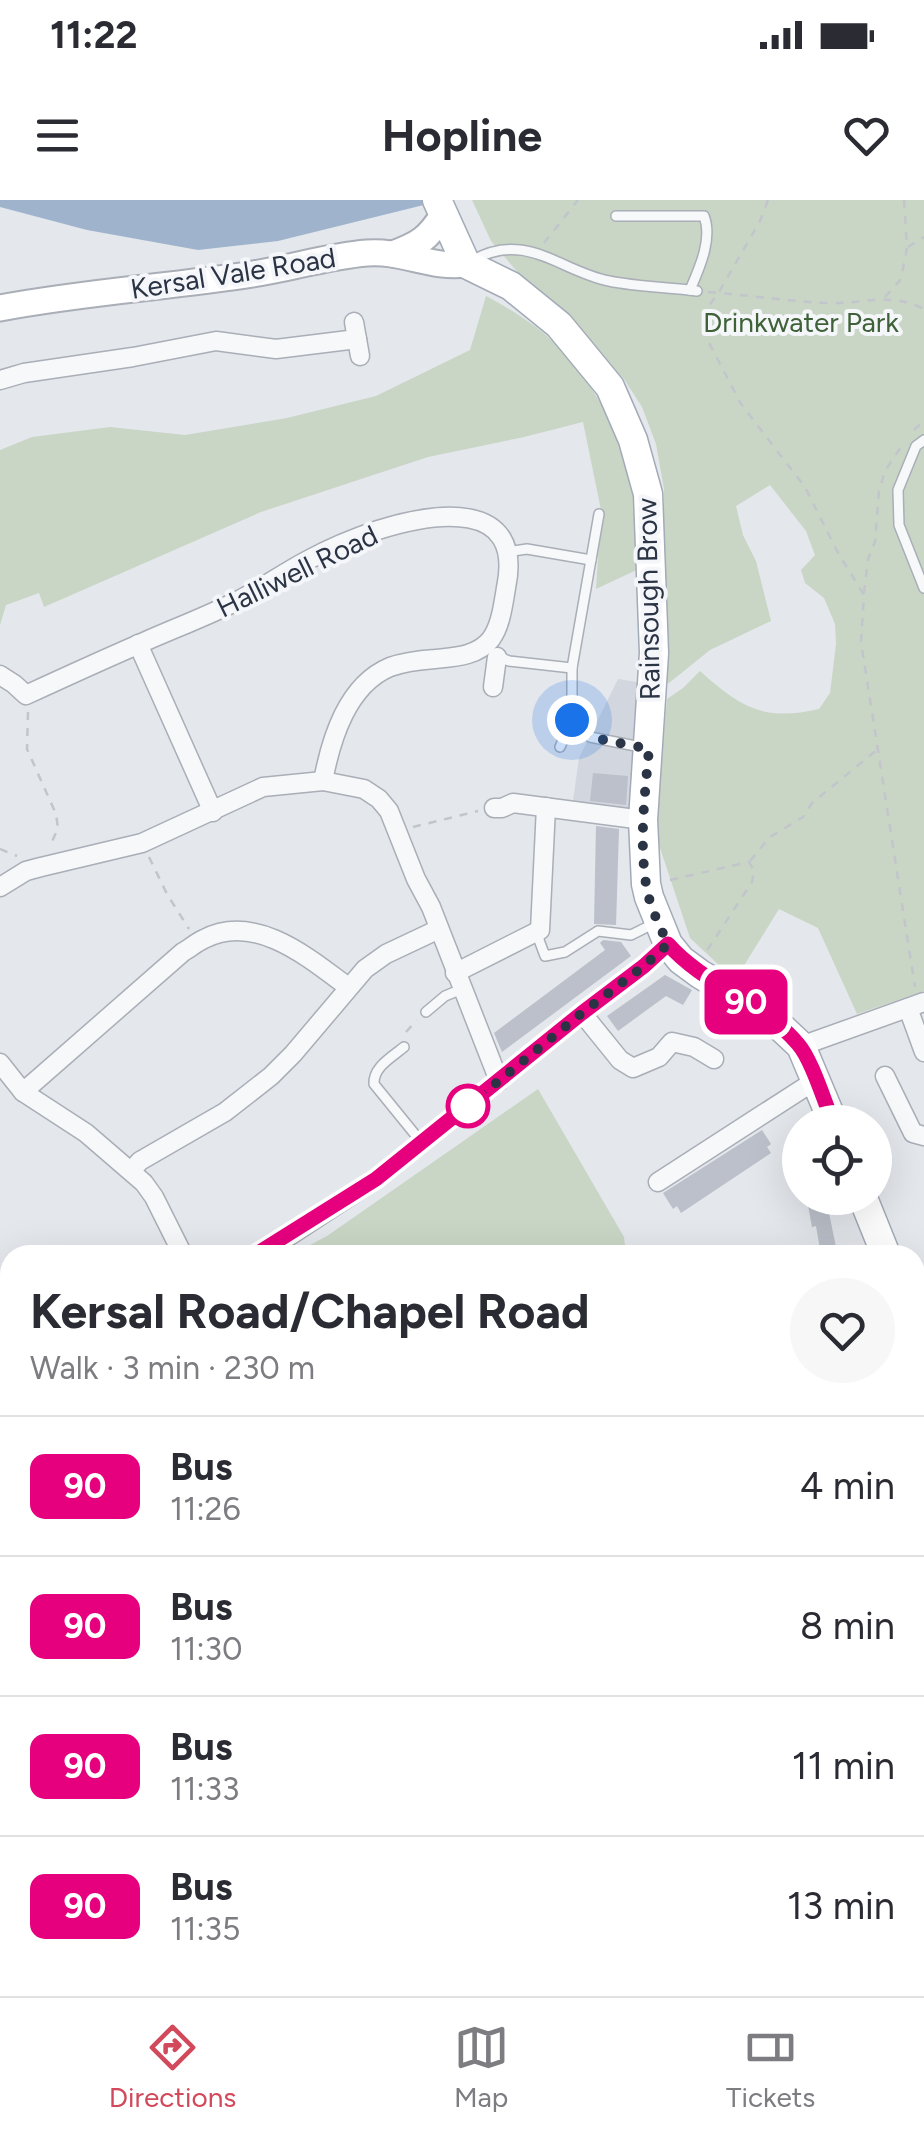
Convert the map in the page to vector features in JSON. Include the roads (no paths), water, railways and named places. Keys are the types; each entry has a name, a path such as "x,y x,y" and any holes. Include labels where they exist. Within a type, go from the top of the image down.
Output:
{"main road":[{"path":"440,208 466,264"},
{"name":"Rainsough Brow","path":"466,264 521,293 559,326 610,387 633,440 648,494 654,653 642,820 646,884 662,933"},
{"path":"662,933 692,968 768,1015 801,1046 826,1105"},
{"path":"869,1215 880,1245"}],"street":[{"path":"393,254 432,233 440,208"},
{"name":"Kersal Vale Road","path":"1,304 255,274 362,254 393,254 449,266 466,264"},
{"path":"0,380 216,340 276,349 357,339"},
{"name":"Halliwell Road","path":"0,675 26,695 245,598 309,558 399,524 446,516 471,518 496,532 506,552"},
{"path":"493,687 493,649 509,575 506,552"},
{"path":"138,644 212,812"},
{"path":"323,781 338,726 371,678 398,665 493,649"},
{"path":"0,887 40,866 142,843 264,787 323,781 364,790 380,798 389,811 499,1081"},
{"path":"494,808 513,803 642,820"},
{"path":"459,981 540,930 546,807"},
{"path":"131,1171 225,1112 271,1076 366,969 386,954 439,929"},
{"path":"22,1092 206,937 248,930 270,936 348,987"},
{"path":"271,1245 376,1179 644,966 662,933"},
{"path":"801,1046 916,1005 924,1052"},
{"path":"582,1013 620,1060 633,1068 658,1057 672,1042 694,1047 714,1059"},
{"path":"0,1063 22,1092 86,1133 131,1171 154,1197 178,1245"},
{"path":"885,1076 913,1133 924,1136"},
{"path":"658,1182 816,1080"}],"lane":[{"path":"466,264 488,252 514,250 538,253 606,281 693,290 705,247 704,216 616,216"},
{"path":"924,440 916,446 898,490 899,525 924,588"},
{"path":"560,747 572,720 572,668 598,514"},
{"path":"506,552 527,549 590,560"},
{"path":"493,649 509,660 572,668"},
{"path":"572,720 590,737 649,749"},
{"path":"540,930 545,956 566,952 598,932 662,933"},
{"path":"426,1012 459,981"},
{"path":"404,1047 377,1070 374,1084 422,1142"}],"water":[{"path":"0,200 444,200 278,241 198,250 87,230 0,207"}],"park label":[{"name":"Drinkwater Park","path":"801,322"}]}
